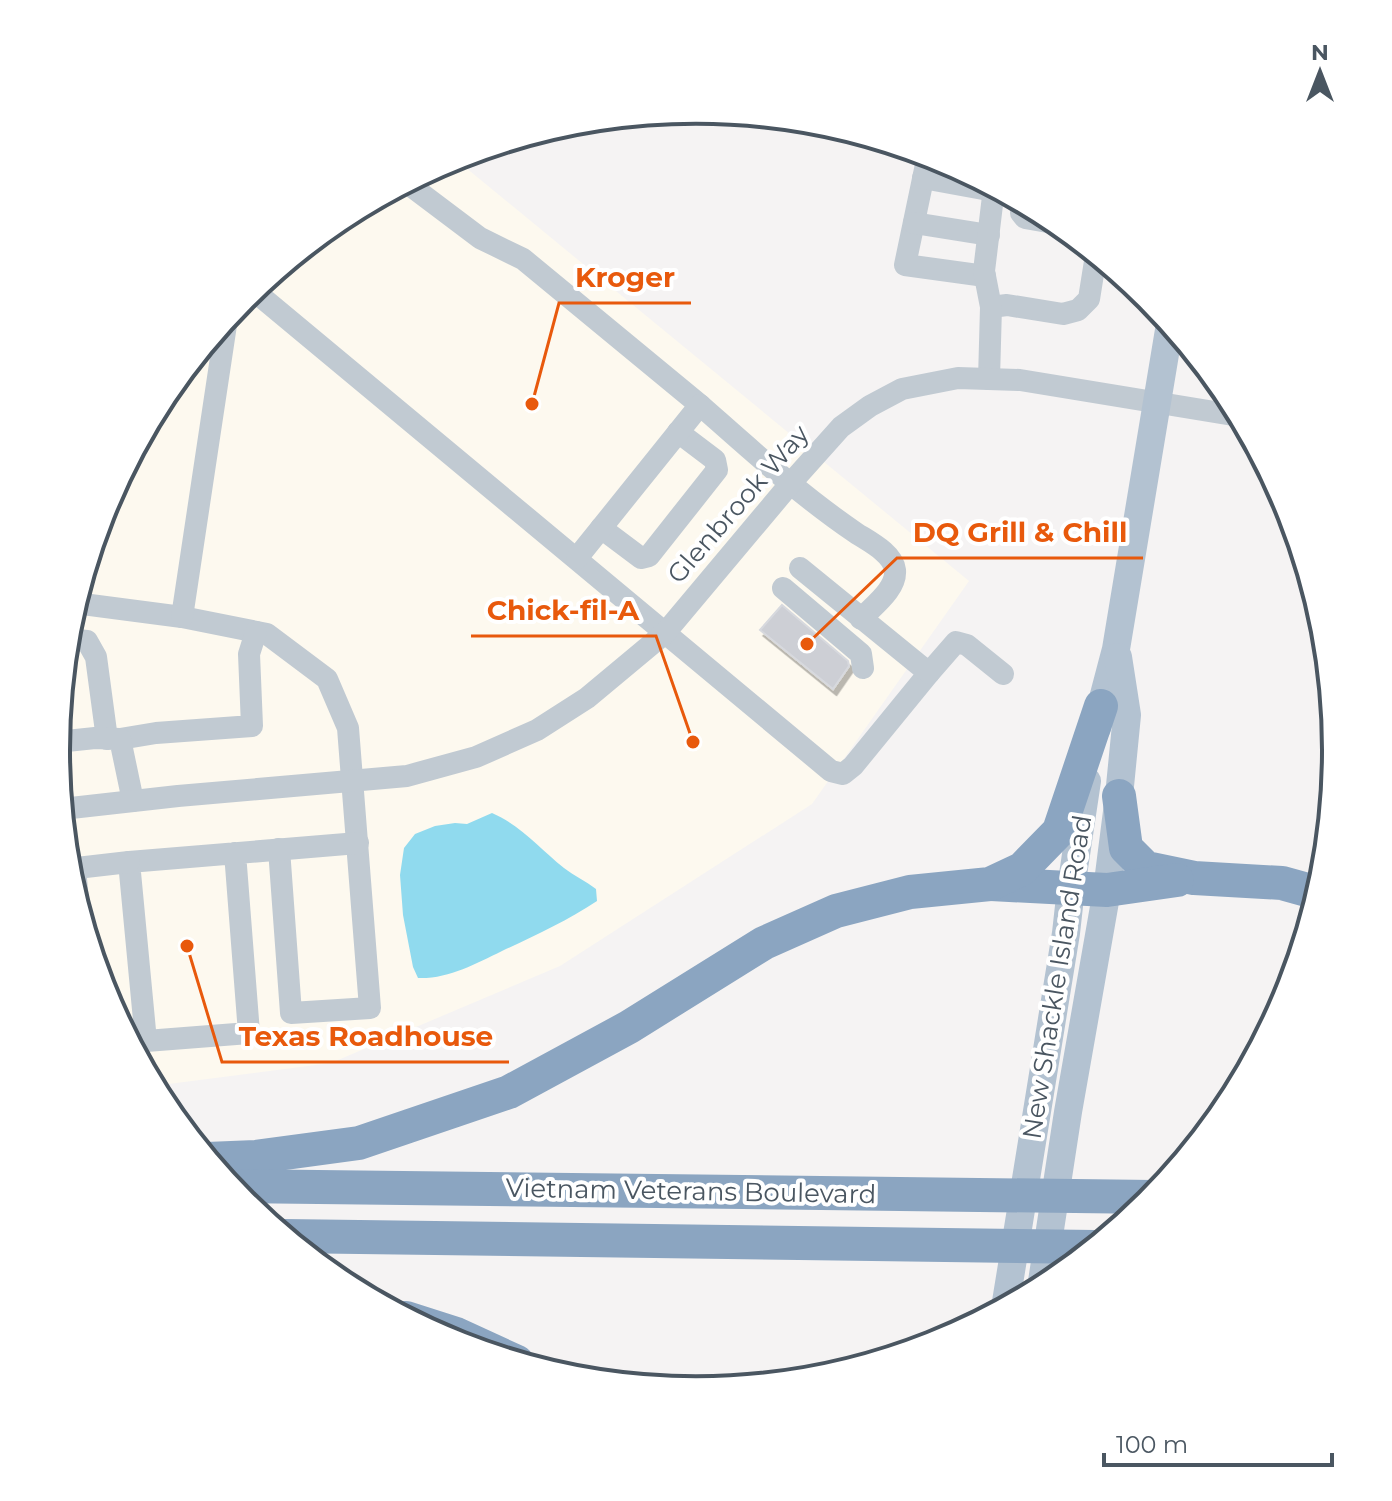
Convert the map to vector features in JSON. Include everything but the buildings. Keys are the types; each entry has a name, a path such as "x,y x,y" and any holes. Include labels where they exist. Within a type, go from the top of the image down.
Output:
{"highway":[{"path":"990,884 1022,869 1059,831 1101,706"},
{"path":"1119,796 1126,848 1146,868 1194,878 1282,883 1306,890"},
{"path":"221,1158 256,1157 359,1143 509,1092 629,1027 764,943 836,911 910,892 990,884 1107,890 1194,878"},
{"name":"Vietnam Veterans Boulevard","path":"247,1186 1135,1197"},
{"name":"Vietnam Veterans Boulevard","path":"302,1236 1077,1247"}],"main road":[{"name":"New Shackle Island Road","path":"1007,1294 1066,933 1086,784 1116,649 1168,339"},
{"name":"New Shackle Island Road","path":"1044,1271 1107,890 1119,796 1127,715 1116,649"}],"street":[{"path":"925,168 905,265 985,276"},
{"path":"923,178 962,184"},
{"path":"417,190 480,238 523,259 700,405 790,484 876,546 895,568 893,584 861,619"},
{"path":"989,379 991,307 984,271 993,199"},
{"path":"914,223 989,235"},
{"path":"991,307 1007,305 1063,314 1078,310 1089,299 1094,268"},
{"path":"263,298 831,771 843,774 853,766 956,642 967,645 1003,674"},
{"path":"182,617 224,339"},
{"name":"Glenbrook Way","path":"73,808 407,776 476,757 537,730 587,698 665,633 841,427 870,406 902,389 958,378 1020,380 1223,413"},
{"path":"577,558 700,405"},
{"path":"601,528 641,558 649,556 717,470 715,460 678,432"},
{"path":"800,568 929,673"},
{"path":"783,588 861,654 863,668"},
{"path":"87,605 182,617 267,634 327,679 348,728 370,1008 291,1013 279,849"},
{"path":"70,741 252,726 249,654 256,632"},
{"path":"80,640 87,641 96,657 114,739 133,801"},
{"path":"81,868 358,843"},
{"path":"129,862 146,1041 249,1033 235,853"}],"shaded area":[{"path":"466,168 969,581 812,804 560,966 331,1063 167,1084 118,990 91,913 82,873 71,791 71,710 75,669 91,588 118,511 154,437 199,369 253,308 315,254 383,208"}],"water":[{"path":"492,813 512,824 564,868 596,889 597,901 472,966 440,976 418,978 403,915 400,875 404,848 415,834 435,826 467,824"}],"place":[{"name":"Kroger","path":"532,404"},
{"name":"DQ Grill & Chill","path":"807,644"},
{"name":"Chick-fil-A","path":"693,742"},
{"name":"Texas Roadhouse","path":"187,946"}]}
